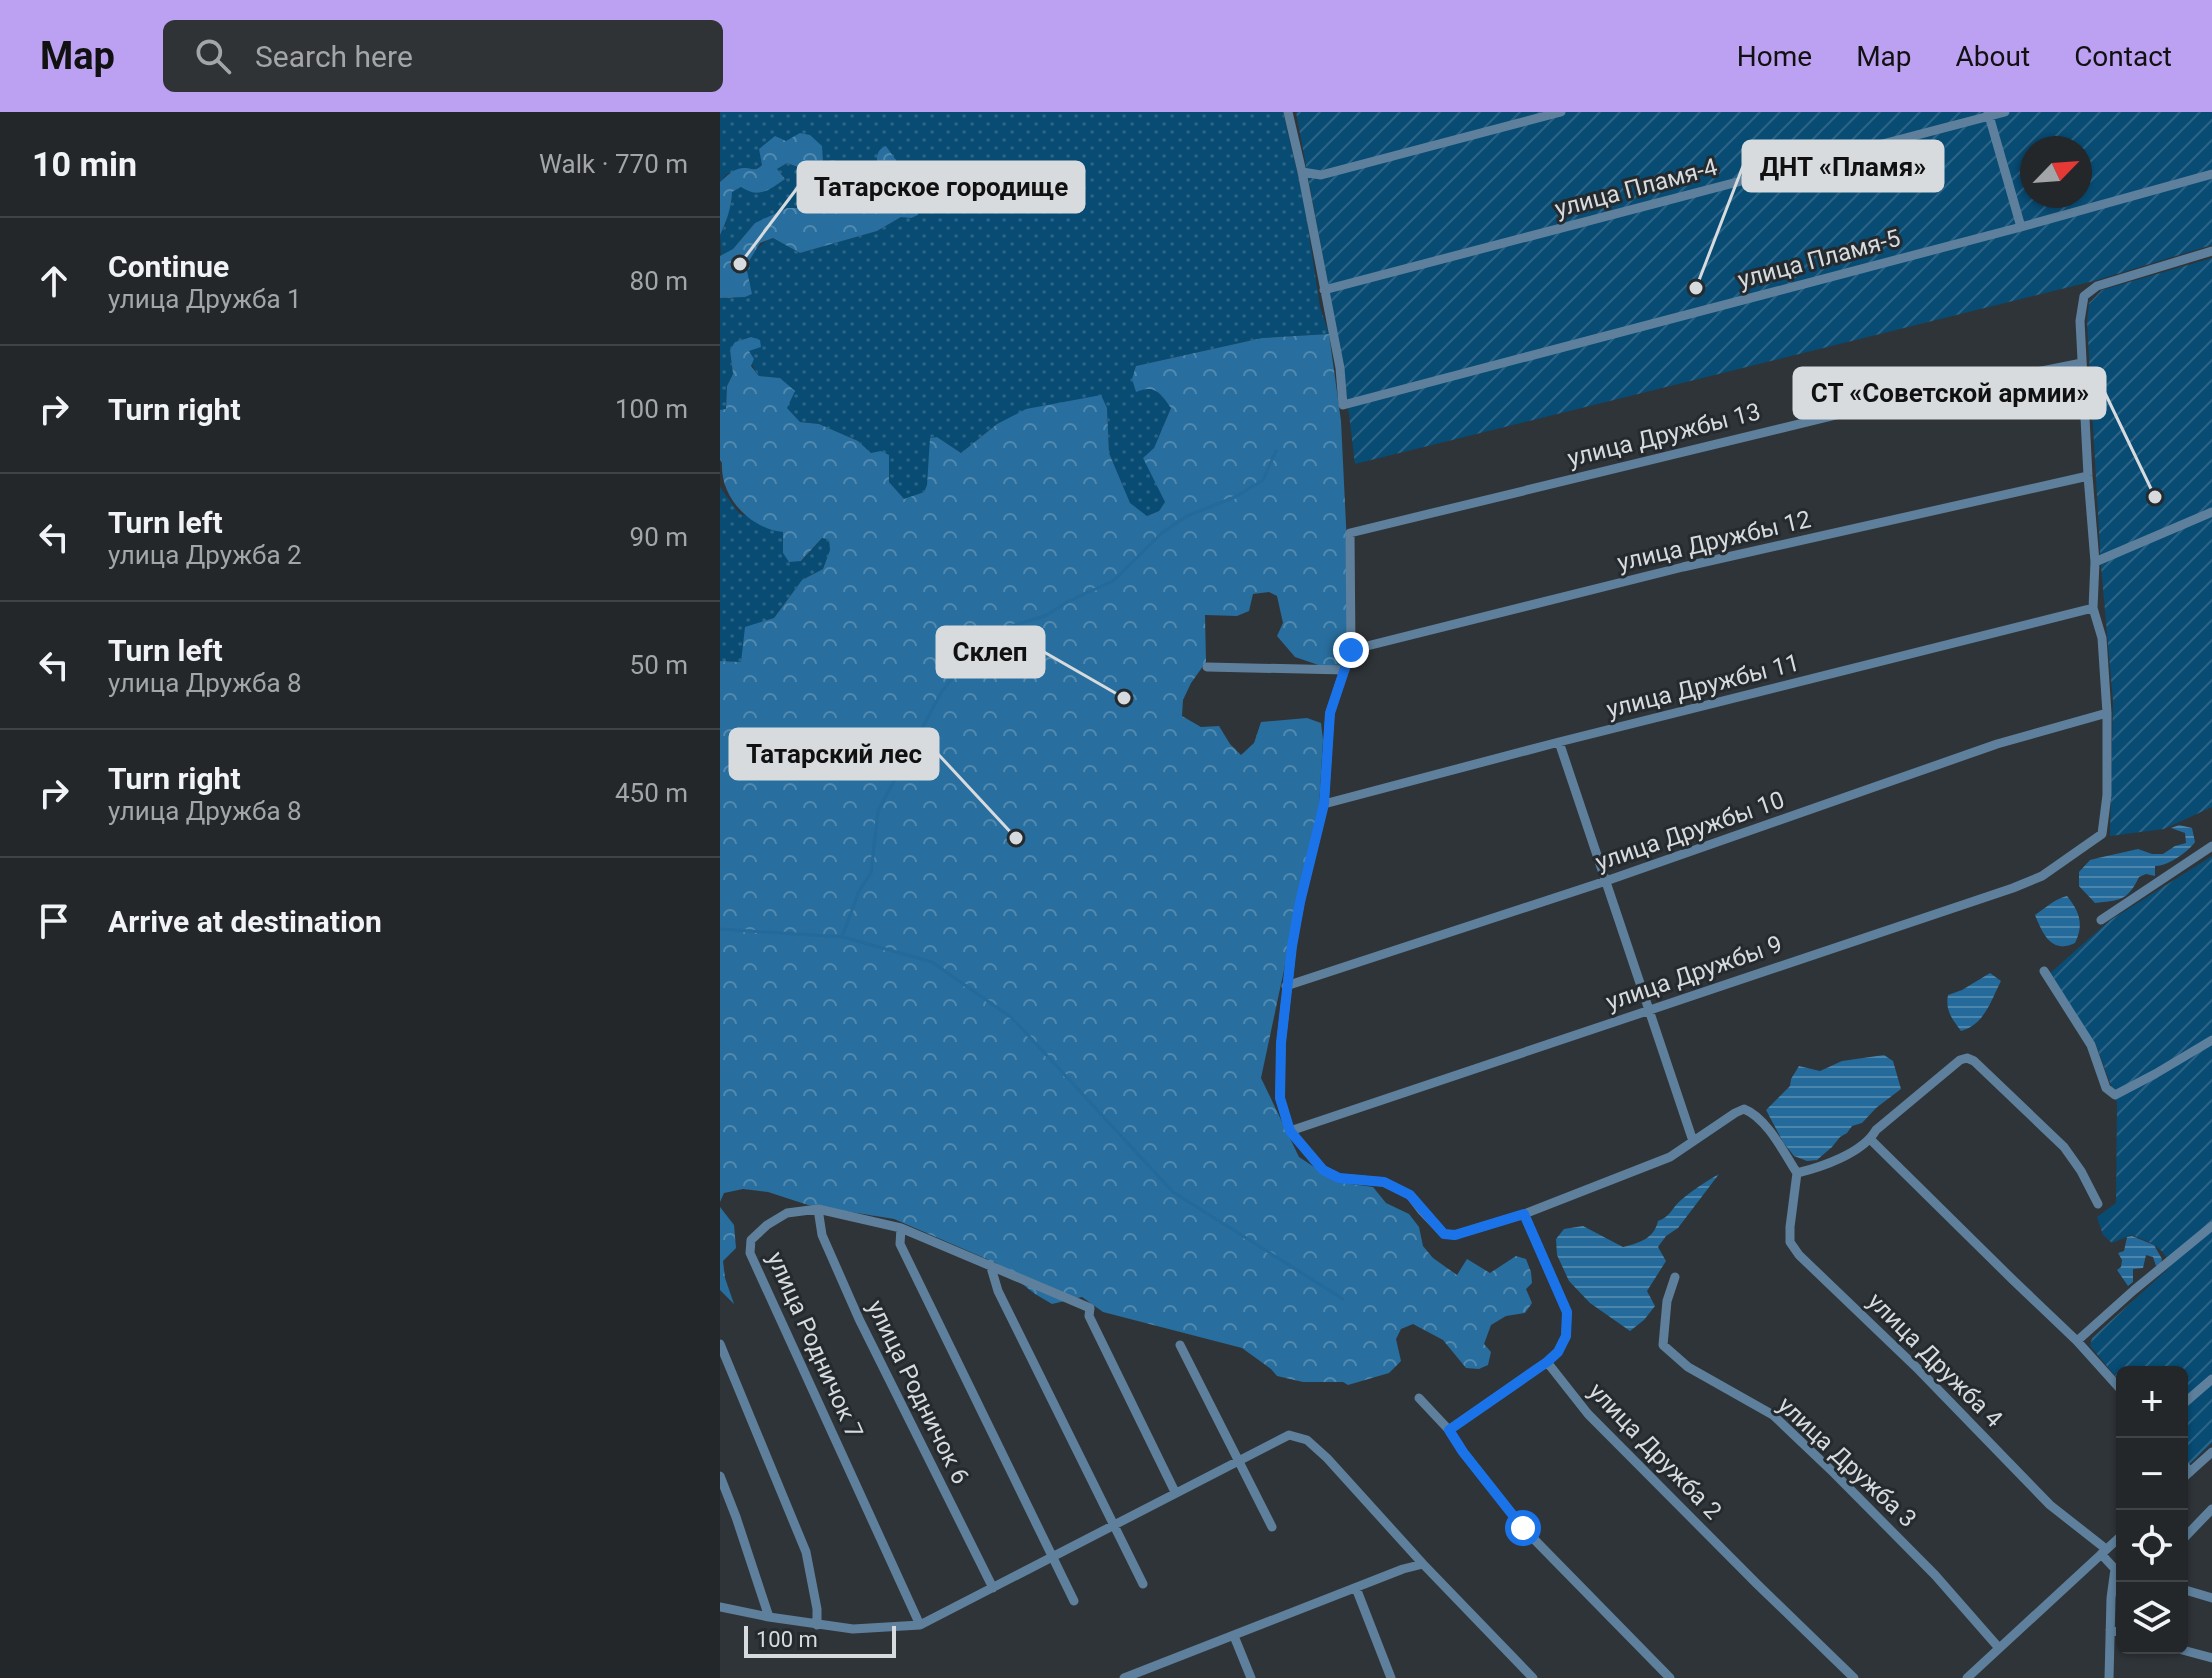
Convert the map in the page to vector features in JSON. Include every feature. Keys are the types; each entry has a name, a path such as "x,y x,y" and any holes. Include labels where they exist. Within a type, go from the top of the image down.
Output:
{"street":[{"path":"1288,112 1324,290"},
{"path":"1302,172 1321,175 1561,112"},
{"name":"улица Пламя-4","path":"1324,290 2005,112"},
{"path":"1989,114 2021,227"},
{"name":"улица Пламя-5","path":"1324,290 1340,368 1343,405 2212,174"},
{"path":"2107,713 2102,638 2093,608 2095,562 2080,321 2084,296 2097,286 2212,251"},
{"name":"улица Дружбы 13","path":"1351,650 1350,533 1895,400 2082,363"},
{"name":"улица Дружбы 12","path":"1351,650 1683,567 2088,476"},
{"path":"2095,562 2212,512"},
{"name":"улица Дружбы 11","path":"1324,804 2093,608"},
{"path":"1351,650 1330,713 1324,804 1300,902 1286,986 1281,1043 1280,1098 1290,1131 1323,1170 1339,1178 1384,1182 1410,1195 1444,1234 1455,1235 1524,1214 1670,1157 1744,1109 1761,1119 1797,1173 1830,1164 1871,1140 1876,1130 1960,1060 1967,1058 1974,1061 2064,1147 2098,1204"},
{"path":"1207,667 1345,670"},
{"name":"улица Дружбы 9","path":"1290,1131 2042,876 2102,834 2107,795 2107,713"},
{"name":"улица Дружбы 10","path":"1286,986 1606,881 1997,744 2107,713"},
{"path":"1559,742 1693,1141"},
{"path":"2101,920 2212,846"},
{"path":"2044,971 2091,1045 2106,1088 2115,1095 2212,1040"},
{"path":"1871,1140 2077,1341 2116,1384"},
{"name":"улица Дружба 4","path":"1797,1173 1790,1242 1799,1255 1919,1370 2050,1505 2116,1566"},
{"name":"улица Родничок 7","path":"920,1625 750,1253 751,1240 767,1225 787,1213 818,1209 901,1228 1090,1308 1089,1316 1175,1492"},
{"name":"улица Родничок 6","path":"818,1209 822,1235 859,1319 993,1588"},
{"path":"1449,1430 1547,1362 1558,1352 1566,1336 1567,1312 1524,1214"},
{"path":"2077,1341 2212,1226"},
{"path":"901,1228 900,1244 1074,1601"},
{"path":"990,1264 998,1291 1143,1584"},
{"name":"улица Дружба 3","path":"1675,1277 1667,1301 1663,1345 1688,1367 1773,1415 1935,1575 1999,1648"},
{"path":"720,1344 806,1552 817,1625"},
{"path":"1180,1345 1272,1527"},
{"name":"улица Дружба 2","path":"1547,1362 1588,1414 1854,1678"},
{"path":"2188,1400 2212,1379"},
{"path":"1419,1398 1449,1430 1523,1528 1670,1678"},
{"path":"720,1607 853,1629 920,1625 1289,1435 1307,1440 1327,1458 1530,1677"},
{"path":"2188,1473 2212,1452"},
{"path":"720,1476 769,1617"},
{"path":"2188,1534 2212,1509"},
{"path":"1967,1678 2116,1541"},
{"path":"1124,1678 1403,1569 1423,1564"},
{"path":"2109,1678 2110,1630 2117,1582"},
{"path":"1356,1588 1391,1678"},
{"path":"2188,1591 2212,1598"},
{"path":"2110,1630 2116,1632"},
{"path":"1234,1636 1251,1678"},
{"path":"2188,1652 2212,1658"}],"shaded area":[{"path":"720,112 1283,112 1304,201 1320,307 1329,334 1262,338 1136,366 1146,388 1160,392 1171,408 1154,448 1144,458 1165,502 1159,511 1147,516 1130,504 1109,453 1107,408 997,424 961,453 937,437 931,438 924,492 904,500 871,453 858,441 819,424 800,422 786,408 794,391 780,378 759,376 750,358 751,337 736,342 730,350 733,374 727,386 726,410 720,410 720,298 745,297 747,270 757,248 773,238 800,253 877,231 901,217 902,203 755,223 733,249 721,257 720,235 732,201 731,192 785,178 776,169 787,163 821,178 852,198 879,188 893,190 914,177 900,167 886,146 878,171 868,181 856,172 843,172 823,162 821,146 754,170 727,174 720,182"},
{"path":"1296,112 2212,112 2212,245 2094,281 1355,464 1343,365"},
{"path":"2212,258 2212,807 2164,829 2110,836 2113,701 2101,566 2087,322 2089,303 2102,290"},
{"path":"720,487 739,513 784,532 783,553 802,561 822,538 829,540 830,550 823,569 802,580 741,662 720,661"},
{"path":"2179,825 2192,828 2195,842 2177,858 2155,866 2155,876 2146,874 2139,877 2122,898 2095,903 2079,886 2079,872 2090,860 2138,849 2163,854 2186,843 2185,833 2171,828"},
{"path":"2212,856 2212,1443 2189,1465 2188,1366 2116,1366 2116,1377 2090,1346 2092,1338 2171,1266 2160,1249 2144,1240 2131,1235 2112,1243 2103,1235 2097,1217 2116,1203 2117,1103 2096,1045 2085,1033 2049,974 2109,921"},
{"path":"2067,896 2078,913 2080,924 2075,943 2060,946 2049,941 2035,915"},
{"path":"1990,973 2001,981 1990,1004 1976,1023 1961,1031 1948,1010 1948,995"},
{"path":"1884,1055 1893,1061 1901,1089 1862,1123 1852,1126 1817,1160 1807,1161 1794,1156 1766,1110 1790,1086 1799,1066 1820,1071 1842,1061"},
{"path":"1719,1174 1678,1228 1666,1236 1658,1247 1666,1261 1647,1291 1655,1306 1630,1331 1590,1303 1569,1281 1557,1255 1556,1239 1564,1229 1583,1226 1623,1247 1635,1244 1649,1236 1658,1221 1681,1200"},
{"path":"2127,1237 2154,1245 2162,1259 2161,1264 2156,1266 2153,1257 2146,1255 2143,1268 2133,1269 2133,1282 2128,1286 2117,1270 2122,1260 2118,1253 2124,1251"}],"green space":[{"path":"800,133 810,135 822,146 823,162 834,160 843,172 856,172 868,180 878,171 878,153 886,146 900,166 914,177 914,193 906,196 879,190 852,198 821,178 787,163 777,169 785,179 769,190 759,193 741,187 732,192 720,235 720,182 736,169 755,169 762,165 759,149 775,136 786,141"},
{"path":"902,203 918,205 918,215 901,217 877,231 800,253 773,238 760,243 746,266 752,294 720,298 720,256 733,249 755,223 787,208 861,208"},
{"path":"1329,334 1341,421 1349,587 1347,641 1340,666 1330,669 1295,657 1277,636 1283,623 1277,596 1269,592 1253,594 1249,611 1237,616 1205,615 1206,662 1183,700 1182,716 1201,727 1219,726 1241,755 1254,743 1261,722 1307,718 1321,723 1323,740 1319,806 1261,1078 1299,1157 1337,1182 1373,1187 1386,1203 1409,1214 1419,1227 1423,1246 1433,1258 1457,1275 1467,1259 1490,1273 1516,1256 1526,1259 1532,1283 1526,1289 1532,1303 1525,1313 1506,1316 1491,1325 1484,1344 1491,1352 1488,1365 1479,1369 1466,1368 1443,1340 1413,1324 1401,1329 1396,1339 1401,1361 1389,1373 1348,1385 1343,1382 1303,1382 1277,1376 1242,1348 1103,1312 1082,1297 1052,1304 996,1263 894,1219 808,1205 768,1192 743,1189 724,1193 720,1202 720,661 741,662 745,627 774,618 802,580 823,569 830,550 829,540 822,538 801,561 789,562 783,553 783,532 771,530 750,518 740,510 726,489 720,460 720,410 726,409 727,386 733,374 730,350 735,342 751,337 760,340 761,347 749,351 754,359 751,366 759,376 780,378 795,391 787,408 800,422 819,424 858,441 871,453 881,451 889,455 889,482 904,499 924,492 927,485 930,438 937,437 961,453 997,424 1026,409 1101,395 1107,408 1109,453 1130,503 1147,516 1159,511 1165,502 1143,458 1154,448 1171,408 1156,391 1136,392 1132,379 1136,366 1262,338"},
{"path":"720,1207 734,1225 736,1248 723,1261 734,1304 720,1290"}],"waterway":[{"path":"720,929 842,937 859,891 871,873 878,811 942,691 980,645 998,630 1045,616 1113,581 1163,532 1187,516 1235,497 1263,480 1276,451"},
{"path":"843,937 932,962 1012,1018 1173,1192 1343,1299"}],"place":[{"name":"Татарское городище","path":"740,264"},
{"name":"ДНТ «Пламя»","path":"1696,288"},
{"name":"СТ «Советской армии»","path":"2155,497"},
{"name":"Склеп","path":"1124,698"},
{"name":"Татарский лес","path":"1016,838"}],"route":[{"path":"1351,650 1330,713 1324,804 1292,946 1281,1043 1280,1098 1290,1131 1323,1170 1339,1178 1384,1182 1410,1195 1444,1234 1455,1235 1524,1214 1567,1312 1566,1336 1558,1352 1547,1362 1449,1430 1523,1528"}]}
